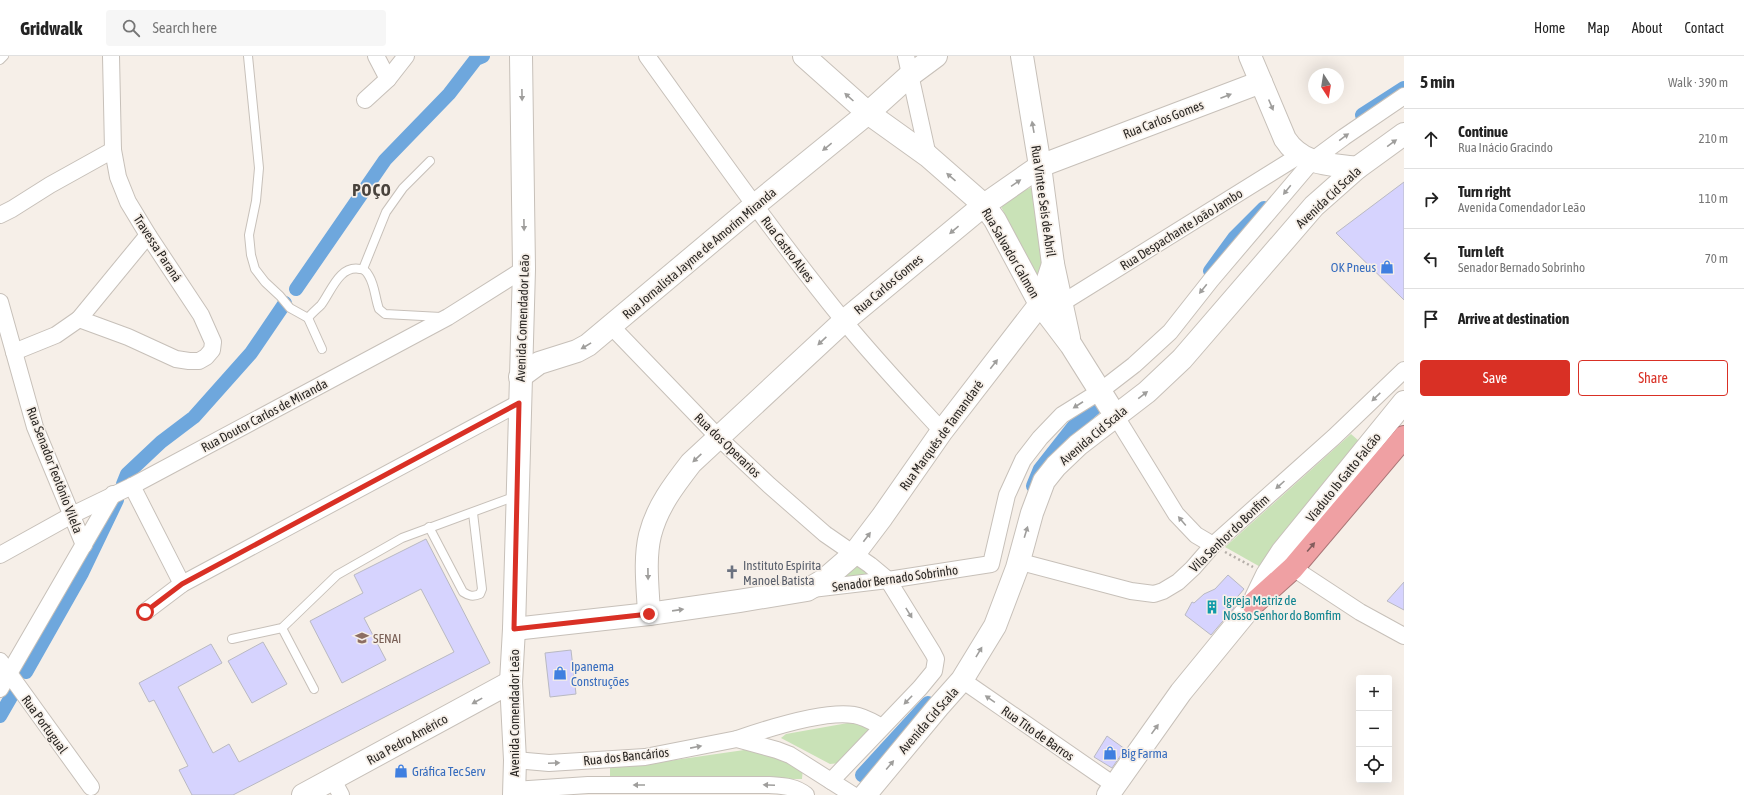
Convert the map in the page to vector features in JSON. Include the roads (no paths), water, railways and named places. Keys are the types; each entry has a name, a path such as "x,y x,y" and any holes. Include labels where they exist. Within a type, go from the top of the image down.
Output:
{"highway":[{"path":"1254,604 1287,560 1404,437"}],"street":[{"name":"Travessa Paraná","path":"79,319 128,337 176,359 189,361 199,360 206,357 212,350 213,342 202,315 148,235 128,202 118,177 113,150 111,56"},
{"path":"376,56 388,79"},
{"path":"365,100 388,79 406,56"},
{"name":"Avenida Comendador Leão","path":"514,793 515,760 511,682 514,629 519,403 524,269 521,56"},
{"name":"Rua Castro Alves","path":"647,56 755,205 844,321 893,379 942,431"},
{"name":"Rua Salvador Calmon","path":"804,56 868,114 928,156 984,205 994,220 1040,304 1070,345 1115,415"},
{"name":"Rua Jornalista Jayme de Amorim Miranda","path":"520,377 539,363 576,351 588,345 755,205 868,114 907,66 936,56"},
{"name":"Rua Vinte e Seis de Abril","path":"1022,56 1040,166 1053,264 1070,345"},
{"path":"1250,56 1285,138 1291,148 1306,158 1357,168"},
{"path":"907,66 928,156"},
{"name":"Rua Carlos Gomes","path":"649,614 648,558 650,536 655,519 676,481 691,464 844,321 984,205 1040,166 1261,82"},
{"path":"1099,392 1134,365 1170,332 1306,158 1344,137 1404,96"},
{"name":"Avenida Cid Scala","path":"865,795 962,680 995,626 1017,568 1017,561 1044,481 1056,466 1078,445 1115,415 1147,392 1182,359 1310,211 1357,168 1404,134"},
{"path":"0,215 113,150"},
{"name":"Rua Despachante João Jambo","path":"1062,303 1306,158"},
{"path":"14,352 56,335 79,319 148,235"},
{"name":"Rua Marquês de Tamandaré","path":"807,590 824,580 854,554 882,517 942,431 1040,304 1053,264"},
{"name":"Rua Doutor Carlos de Miranda","path":"0,555 72,515 132,486 448,317 524,269"},
{"name":"Rua Senador Teotônio Vilela","path":"0,302 3,331 14,352 36,427 84,545"},
{"name":"Rua dos Operarios","path":"612,326 719,438 769,485 825,534 854,554"},
{"name":"Vila Senhor do Bonfim","path":"1017,561 1131,591 1154,594 1164,591 1178,582 1193,568 1213,545 1334,437 1404,370"},
{"name":"Senador Bernado Sobrinho","path":"514,629 649,614 991,564 1007,495 1023,460 1040,438 1062,416 1099,392"},
{"name":"Viaduto Ib Gatto Falcão","path":"1111,790 1181,692 1254,604 1267,575 1287,560 1404,402"},
{"path":"145,612 182,584 519,403"},
{"path":"1115,415 1176,514 1196,535 1213,545"},
{"path":"132,486 182,584"},
{"path":"0,690 114,494"},
{"path":"854,554 888,580"},
{"path":"1287,560 1360,612 1404,636"},
{"name":"Avenida Cid Scala","path":"831,781 920,688 934,671 936,660 933,653 888,580"},
{"name":"Rua Portugual","path":"0,661 91,787"},
{"name":"Rua Tito de Barros","path":"962,680 1111,790"},
{"name":"Rua Pedro Américo","path":"302,795 337,787 511,682"},
{"name":"Rua dos Bancários","path":"515,760 549,764 645,757 737,739 770,727 836,714 854,715 882,727"},
{"name":"Rua dos Bancários","path":"737,739 790,755 853,795"},
{"path":"587,761 588,785"},
{"path":"514,793 588,785 769,784 787,786 799,790 806,795"}],"lane":[{"path":"0,60 4,56"},
{"path":"248,56 258,168 256,200 249,235 251,255 255,269 265,282 290,308 308,318 322,349"},
{"path":"363,269 386,212 403,188 430,161"},
{"path":"308,318 321,305 338,279 347,270 356,268 363,269 369,275 379,309 385,314 448,317"},
{"path":"232,639 282,628 337,575 402,538 517,496"},
{"path":"429,527 462,592 469,596 475,596 480,594 482,589 473,513"},
{"path":"282,628 314,688"}],"waterway":[{"path":"296,289 385,160 449,94 476,59 483,56"},
{"path":"1362,115 1404,88"},
{"path":"1210,271 1234,238 1264,208"},
{"path":"123,484 127,474 161,442 194,417 251,353 285,303"},
{"path":"1033,486 1040,469 1073,427 1098,405"},
{"path":"26,672 82,573 117,500"},
{"path":"0,716 15,690"},
{"path":"862,775 928,703"}],"place":[{"name":"OK Pneus","path":"1387,267"},
{"name":"Instituto Espírita Manoel Batista","path":"732,572"},
{"name":"Igreja Matriz de Nosso Senhor do Bomfim","path":"1212,607"},
{"name":"SENAI","path":"362,638"},
{"name":"Ipanema Construções","path":"560,673"},
{"name":"Big Farma","path":"1110,753"},
{"name":"Gráfica Tec Serv","path":"401,771"}],"district":[{"name":"POÇO","path":"372,190"}]}
